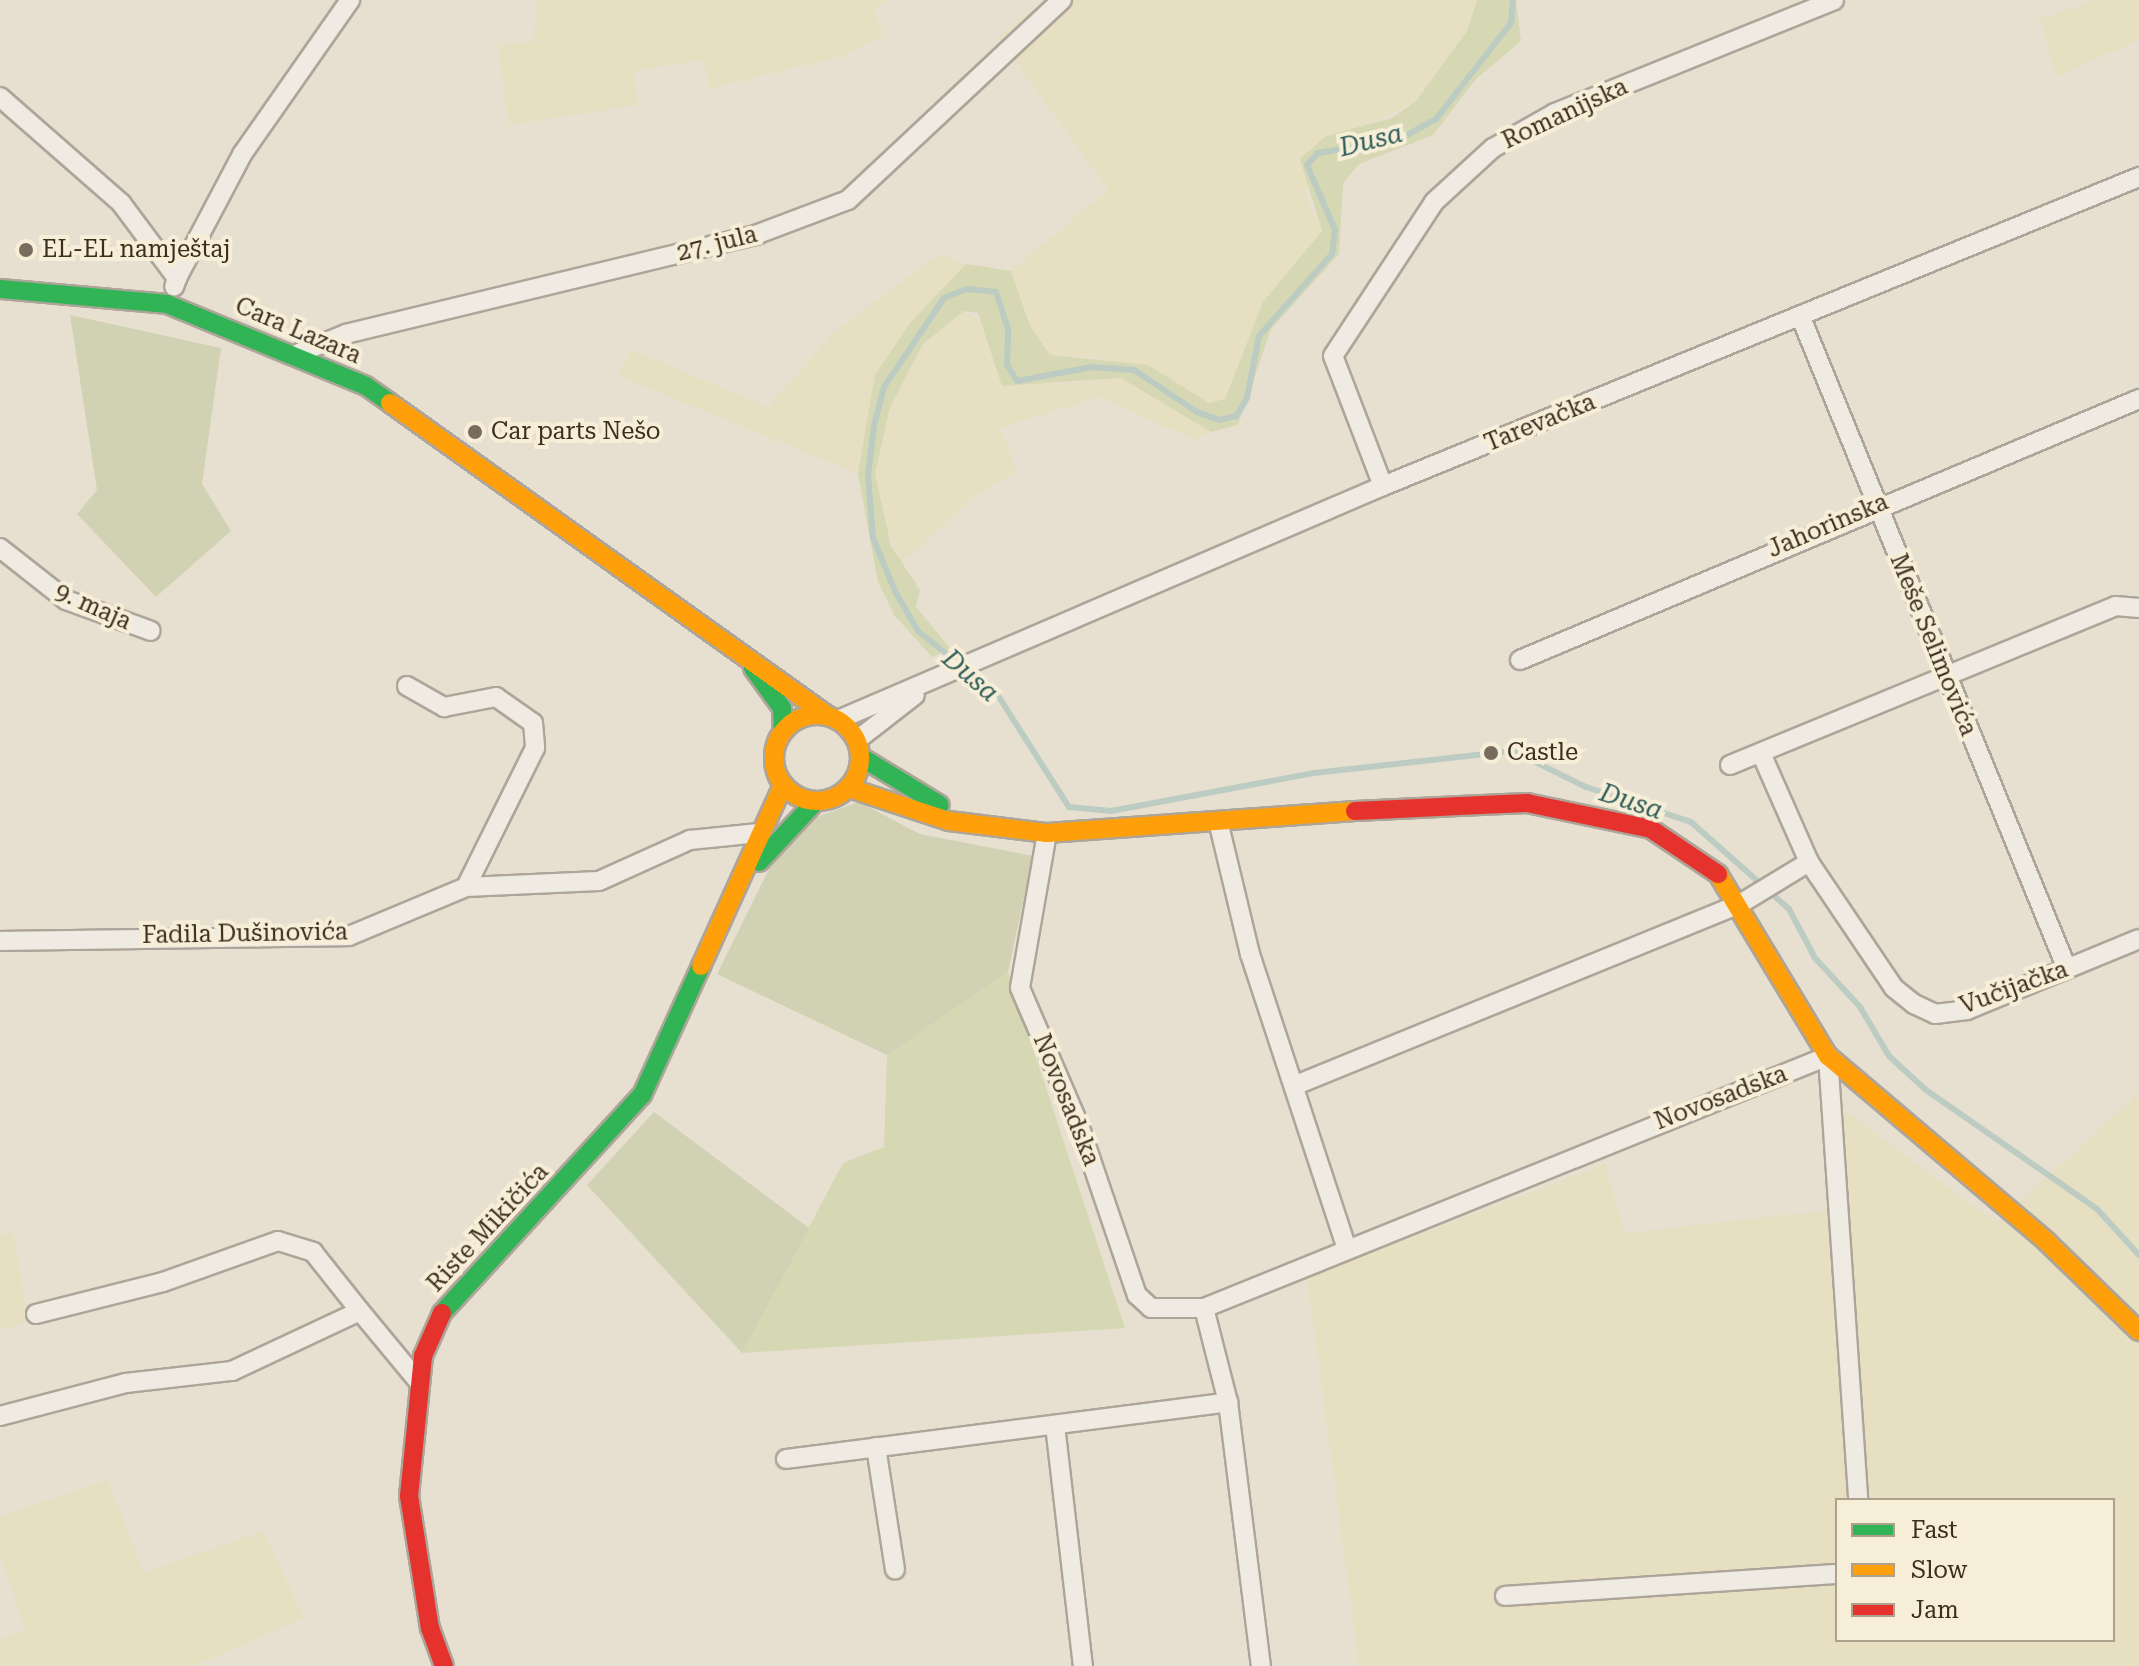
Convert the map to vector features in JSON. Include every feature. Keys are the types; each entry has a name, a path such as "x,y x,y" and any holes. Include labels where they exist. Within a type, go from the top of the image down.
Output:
{"main road":[{"name":"Cara Lazara","path":"0,289 167,304 299,353 366,386 833,718"},
{"name":"Cara Lazara","path":"737,649 774,692 783,731"},
{"path":"982,825 859,748 833,718 803,717 783,731 773,758 783,785 815,802 849,788 982,825 1047,833 1219,825 1434,802 1541,805 1651,829 1723,877 1746,900 1828,1056 2047,1242 2139,1331"},
{"path":"849,788 859,748"},
{"name":"Riste Mikičića","path":"444,1666 430,1628 409,1496 418,1381 440,1315 642,1095 724,907 783,785"},
{"name":"Riste Mikičića","path":"724,907 815,802"}],"street":[{"path":"167,304 177,278 243,153 350,0"},
{"name":"27. jula","path":"299,353 346,334 758,234 848,200 1062,0"},
{"name":"Romanijska","path":"1383,486 1333,356 1434,202 1493,148 1555,113 1834,0"},
{"path":"0,97 121,203 177,278"},
{"name":"Tarevačka","path":"945,677 1383,486 1802,320 2139,177"},
{"name":"Meše Selimovića","path":"1802,320 1944,676 2067,969"},
{"name":"Jahorinska","path":"1520,660 1877,504 2139,399"},
{"name":"9. maja","path":"0,548 66,600 151,631"},
{"path":"1730,765 2116,606 2139,608"},
{"path":"833,718 945,677"},
{"path":"859,748 945,677"},
{"path":"407,686 444,707 496,697 533,723 535,748 466,887"},
{"name":"Vučijačka","path":"1761,753 1801,866 1867,946 1894,988 1935,1014 1967,1010 2139,939"},
{"path":"1219,825 1250,954 1296,1085 1346,1246"},
{"name":"Fadila Dušinovića","path":"0,941 349,936 466,887 599,881 690,840 759,833"},
{"name":"Novosadska","path":"1047,833 1020,988 1079,1125 1137,1295 1151,1308 1204,1308 1346,1246 1828,1056"},
{"path":"1296,1085 1746,900 1801,866"},
{"path":"1828,1056 1858,1498"},
{"path":"36,1314 163,1282 278,1241 313,1252 418,1381"},
{"path":"1204,1308 1228,1402 1261,1666"},
{"path":"0,1416 126,1383 232,1371 360,1311"},
{"path":"786,1459 1228,1402"},
{"path":"1055,1425 1083,1666"},
{"path":"876,1447 895,1570"},
{"path":"1505,1596 1835,1574"}],"shaded area":[{"path":"537,0 888,0 873,9 884,34 843,56 710,89 703,60 633,71 639,105 508,125 498,45 533,42"},
{"path":"1045,0 1477,0 1467,31 1413,103 1365,126 1304,191 1322,231 1263,302 1225,399 1209,404 1167,377 1094,357 1051,355 1029,326 1011,271 1108,190 998,37"},
{"path":"2096,0 2139,0 2139,40 2056,77 2040,19"},
{"path":"939,254 966,264 875,375 858,474 617,375 632,350 768,407 834,332"},
{"path":"964,311 988,325 990,345 1054,384 1121,378 1211,432 1195,440 1099,397 1000,428 1017,471 979,493 901,563 881,516 875,474 890,407 923,344"},
{"path":"2139,1093 2139,1666 1359,1666 1307,1277 1605,1164 1625,1233 1848,1208 1840,1107 1997,1223"},
{"path":"13,1232 29,1322 0,1330 0,1235"},
{"path":"108,1480 144,1572 263,1531 304,1618 194,1666 0,1666 0,1639 25,1629 0,1554 0,1516"}],"green space":[{"path":"1477,0 1516,0 1521,41 1476,79 1433,135 1359,164 1343,183 1339,254 1271,329 1238,425 1211,432 1121,378 1002,386 978,313 964,311 923,344 890,407 875,474 891,546 920,590 916,607 951,649 932,657 894,615 878,582 858,474 875,375 910,323 966,264 1011,271 1030,326 1050,355 1148,365 1209,403 1225,399 1263,302 1322,231 1300,159 1326,136 1392,118 1416,101 1467,31"},
{"path":"70,315 221,348 202,484 231,531 156,597 77,514 97,490"},
{"path":"859,802 920,834 1033,856 1008,972 887,1055 717,974 773,861 805,821"},
{"path":"1008,972 1125,1328 742,1353 843,1163 884,1147 887,1055"},
{"path":"654,1112 809,1228 742,1353 587,1185"}],"waterway":[{"name":"Dusa","path":"1513,0 1511,23 1436,119 1398,140 1318,153 1307,165 1335,230 1332,254 1259,336 1247,398 1236,416 1219,420 1197,412 1134,370 1092,367 1017,381 1007,365 1008,329 996,292 967,289 944,298 884,387 874,426 868,475 873,538 895,591 918,631 997,694 1069,807 1111,811 1314,773 1513,751 1586,787 1691,822 1789,909 1815,958 1860,1007 1889,1056 1926,1090 2097,1209 2139,1255"}],"traffic: fast":[{"path":"0,289 167,304 366,386 390,403"},
{"path":"753,668 782,708 783,731"},
{"path":"861,757 940,805"},
{"path":"759,862 815,802"},
{"path":"442,1313 642,1095 701,966"}],"traffic: slow":[{"path":"390,403 828,716"},
{"path":"809,715 825,715 848,727 857,741 860,758 857,775 848,789 825,801 809,801 793,794 781,782 774,766 774,750 781,734 793,722 809,715"},
{"path":"701,966 783,785"},
{"path":"849,788 949,821 1047,833 1355,811"},
{"path":"1718,874 1828,1056 2047,1242 2139,1331"}],"traffic: jam":[{"path":"1355,811 1527,803 1651,829 1718,874"},
{"path":"442,1313 423,1356 409,1496 430,1628 444,1666"}],"place":[{"name":"EL-EL namještaj","path":"26,250"},
{"name":"Car parts Nešo","path":"475,432"},
{"name":"Castle","path":"1491,753"}]}
